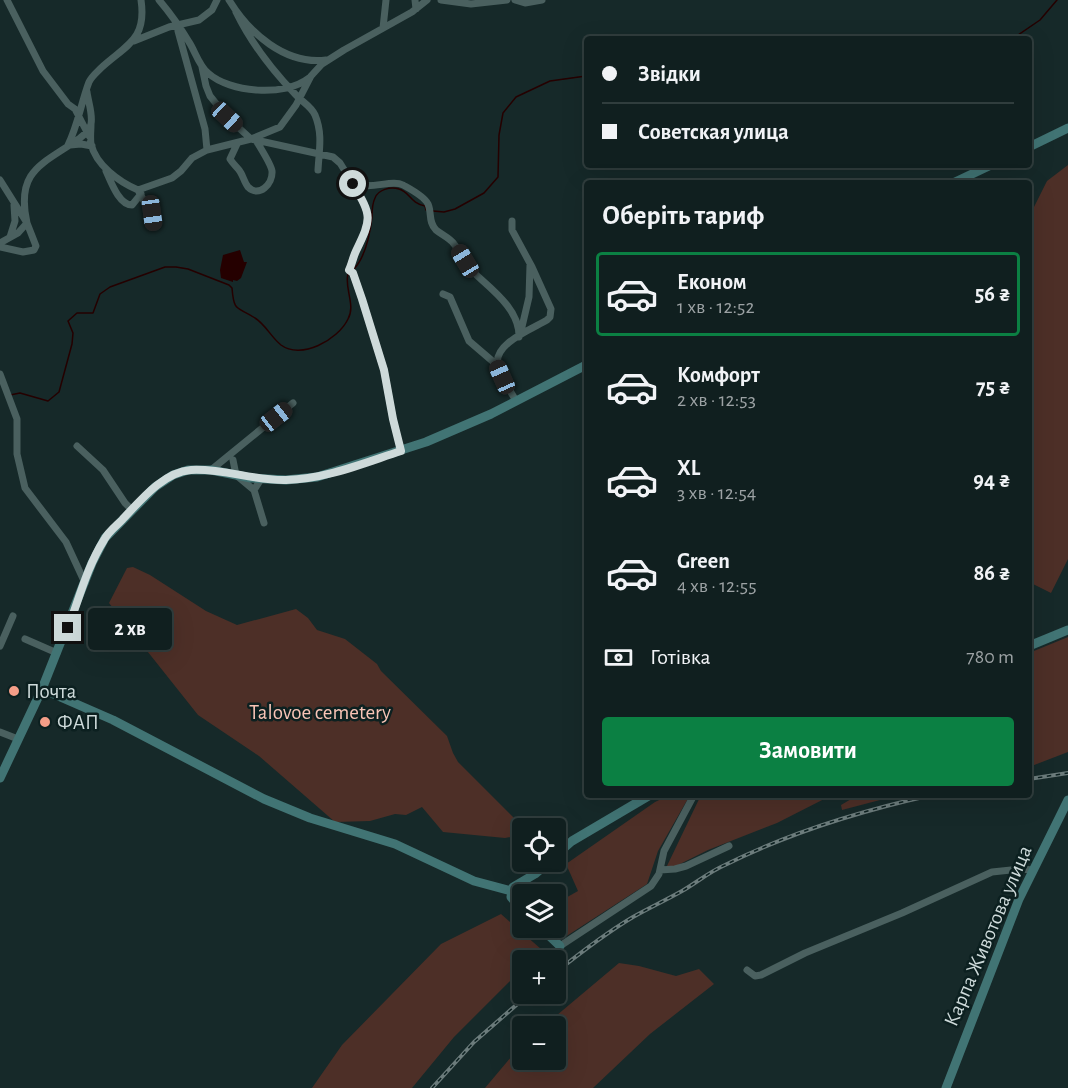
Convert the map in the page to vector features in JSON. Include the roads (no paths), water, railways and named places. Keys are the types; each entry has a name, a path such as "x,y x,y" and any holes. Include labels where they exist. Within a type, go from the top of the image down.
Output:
{"main road":[{"path":"1032,146 1068,128"},
{"path":"962,180 985,168"},
{"path":"0,778 42,689 105,538 155,487 173,475 188,470 210,470 261,479 286,480 317,477 401,451 457,429 584,366"},
{"path":"1032,645 1068,630"},
{"path":"42,689 113,720 264,799 310,818 395,844 474,881 512,891"},
{"path":"566,846 645,798"},
{"name":"Карпа Животова улица","path":"946,1088 1019,899 1068,800"},
{"path":"518,884 537,872"},
{"path":"552,938 560,946"}],"street":[{"path":"7,0 43,71 80,116 92,146 122,201 127,205 132,205 139,192 172,178 192,158 207,150 254,141 280,127 300,99 311,76"},
{"path":"134,41 140,30 143,13 141,0"},
{"path":"159,0 187,39 202,67 210,96 227,117 254,141 271,167 273,175 270,183 263,190 256,191 249,188 241,171 230,159 237,144"},
{"path":"68,145 80,116 90,80 98,71 134,41 207,16 217,0"},
{"path":"229,0 258,50 315,114 320,132 318,170"},
{"path":"383,28 386,0"},
{"path":"415,0 416,9"},
{"path":"202,67 217,80 248,89 290,88 311,76 327,60 416,9 427,0"},
{"path":"441,0 462,4 507,0"},
{"path":"515,0 525,3 542,0"},
{"path":"236,12 264,39 284,54 306,61 327,60"},
{"path":"177,26 205,129 207,150"},
{"path":"87,92 91,124 89,135"},
{"path":"0,245 23,252 34,250 35,240 23,208 26,186 40,164 68,145 89,135"},
{"path":"254,141 333,157 340,163 368,213 364,237 356,250 351,271 384,370 401,451"},
{"path":"68,145 92,146"},
{"path":"104,166 114,176 139,192 152,213 153,227"},
{"path":"0,180 27,223"},
{"path":"353,184 368,187 400,183 427,202 431,222 435,229 453,242 472,270 494,290 509,309 516,319 519,336"},
{"path":"10,237 15,221 14,205"},
{"path":"497,365 498,355 503,346 550,316 551,309 512,230 512,221"},
{"path":"0,245 18,233 27,223"},
{"path":"519,336 529,297 530,263"},
{"path":"443,294 450,297 470,341 497,365 516,400"},
{"path":"0,374 17,419 18,466 25,488 66,542 85,583"},
{"path":"210,470 293,403"},
{"path":"77,446 103,470 132,510"},
{"path":"224,458 232,475 254,490 264,523"},
{"path":"232,475 233,460"},
{"path":"254,490 261,479"},
{"path":"0,646 13,616"},
{"path":"25,639 57,653"},
{"path":"0,732 18,739"},
{"path":"560,946 647,890 660,870 663,851 692,798"},
{"path":"660,870 686,866 729,846"},
{"path":"747,970 755,976 761,975 805,953 902,914 992,872 1033,870"}],"waterway":[{"path":"1016,36 1040,20 1057,0"},
{"path":"433,211 444,212 455,209 484,193 498,177 499,135 503,113 516,97 550,81 584,76"},
{"path":"354,269 367,245 373,203 379,193 388,188 399,189 428,210"},
{"path":"10,395 20,393 48,401 59,392 72,344 73,333 68,321 77,313 93,313 100,294 110,287 165,267 188,269 229,285 232,288 237,308 259,321 281,345 298,350 318,346 343,327 351,308 347,285 348,274"}],"railway":[{"path":"1032,779 1068,773"},
{"path":"566,964 623,923 750,853 826,824 920,798"},
{"path":"432,1088 474,1042 517,1004"}],"place":[{"name":"Почта","path":"14,691"},
{"name":"ФАП","path":"45,722"}],"park label":[{"name":"Talovoe cemetery","path":"320,712"}]}
